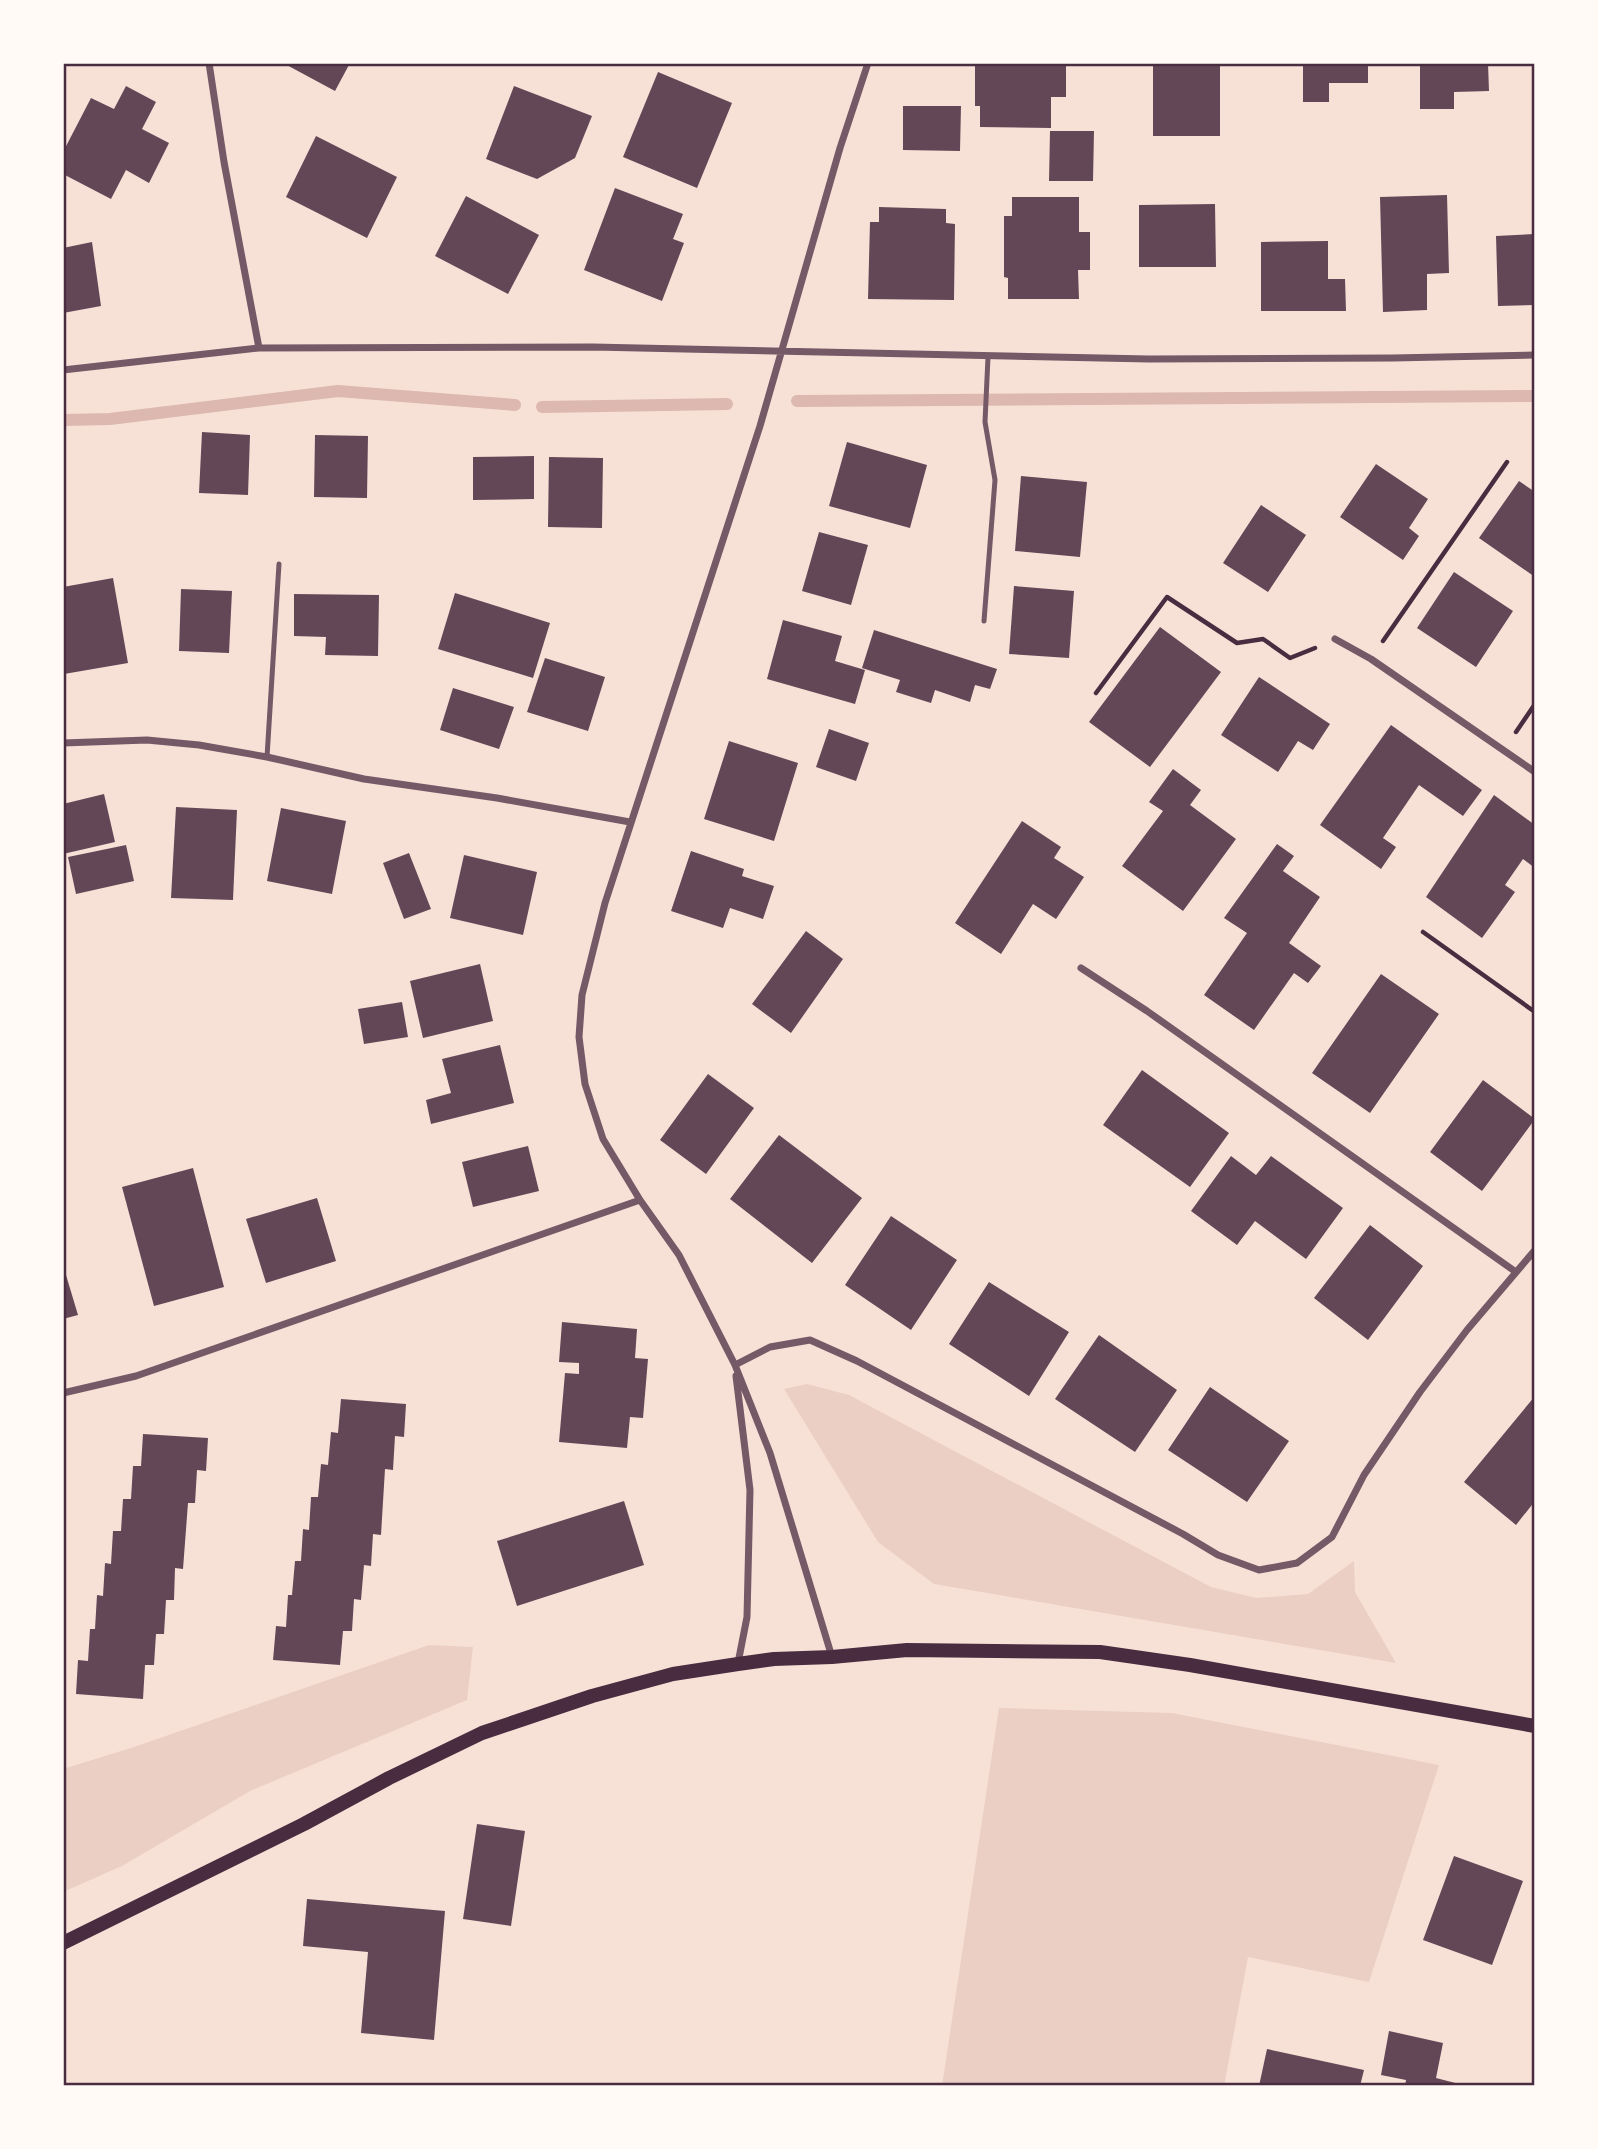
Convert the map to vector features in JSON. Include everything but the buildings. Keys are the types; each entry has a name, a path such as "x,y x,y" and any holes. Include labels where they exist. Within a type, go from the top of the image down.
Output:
{"main road":[{"path":"63,1943 482,1733 579,1700 673,1674 738,1664 907,1650 1100,1652 1190,1665 1535,1726"}],"street":[{"path":"209,63 224,162 259,348"},
{"path":"832,1657 770,1453 734,1365 679,1255 640,1200 603,1139 585,1084 579,1037 582,995 590,956 630,822 756,439 867,63"},
{"path":"63,370 259,348 593,347 988,357 1379,358 1535,355"},
{"path":"1335,639 1371,659 1535,772"},
{"path":"63,743 147,740 199,745 364,779 497,798 630,822"},
{"path":"1081,968 1147,1011 1516,1272"},
{"path":"63,1393 136,1376 640,1200"},
{"path":"734,1365 770,1347 810,1339 869,1367 1218,1555 1259,1570 1297,1563 1332,1537 1364,1475 1420,1392 1467,1330 1535,1250"},
{"path":"734,1365 750,1490 747,1617 738,1664"}],"lane":[{"path":"984,621 995,480 985,422 988,357"},
{"path":"267,757 279,564"}],"path":[{"path":"1371,659 1507,462"},
{"path":"1096,694 1167,597 1237,643 1263,639 1290,658 1335,639"},
{"path":"1504,751 1535,704"},
{"path":"1423,932 1535,1012"}],"shaded area":[{"path":"807,1384 849,1395 1211,1587 1256,1598 1308,1594 1354,1561 1355,1592 1396,1663 934,1584 878,1542 784,1389"},
{"path":"429,1645 473,1647 467,1700 250,1791 122,1866 63,1892 63,1769"},
{"path":"999,1708 1172,1713 1439,1765 1369,1982 1248,1957 1224,2086 942,2086"}],"waterway":[{"path":"63,420 110,419 338,391 515,405"},
{"path":"797,401 1535,396"},
{"path":"542,407 727,404"}]}
